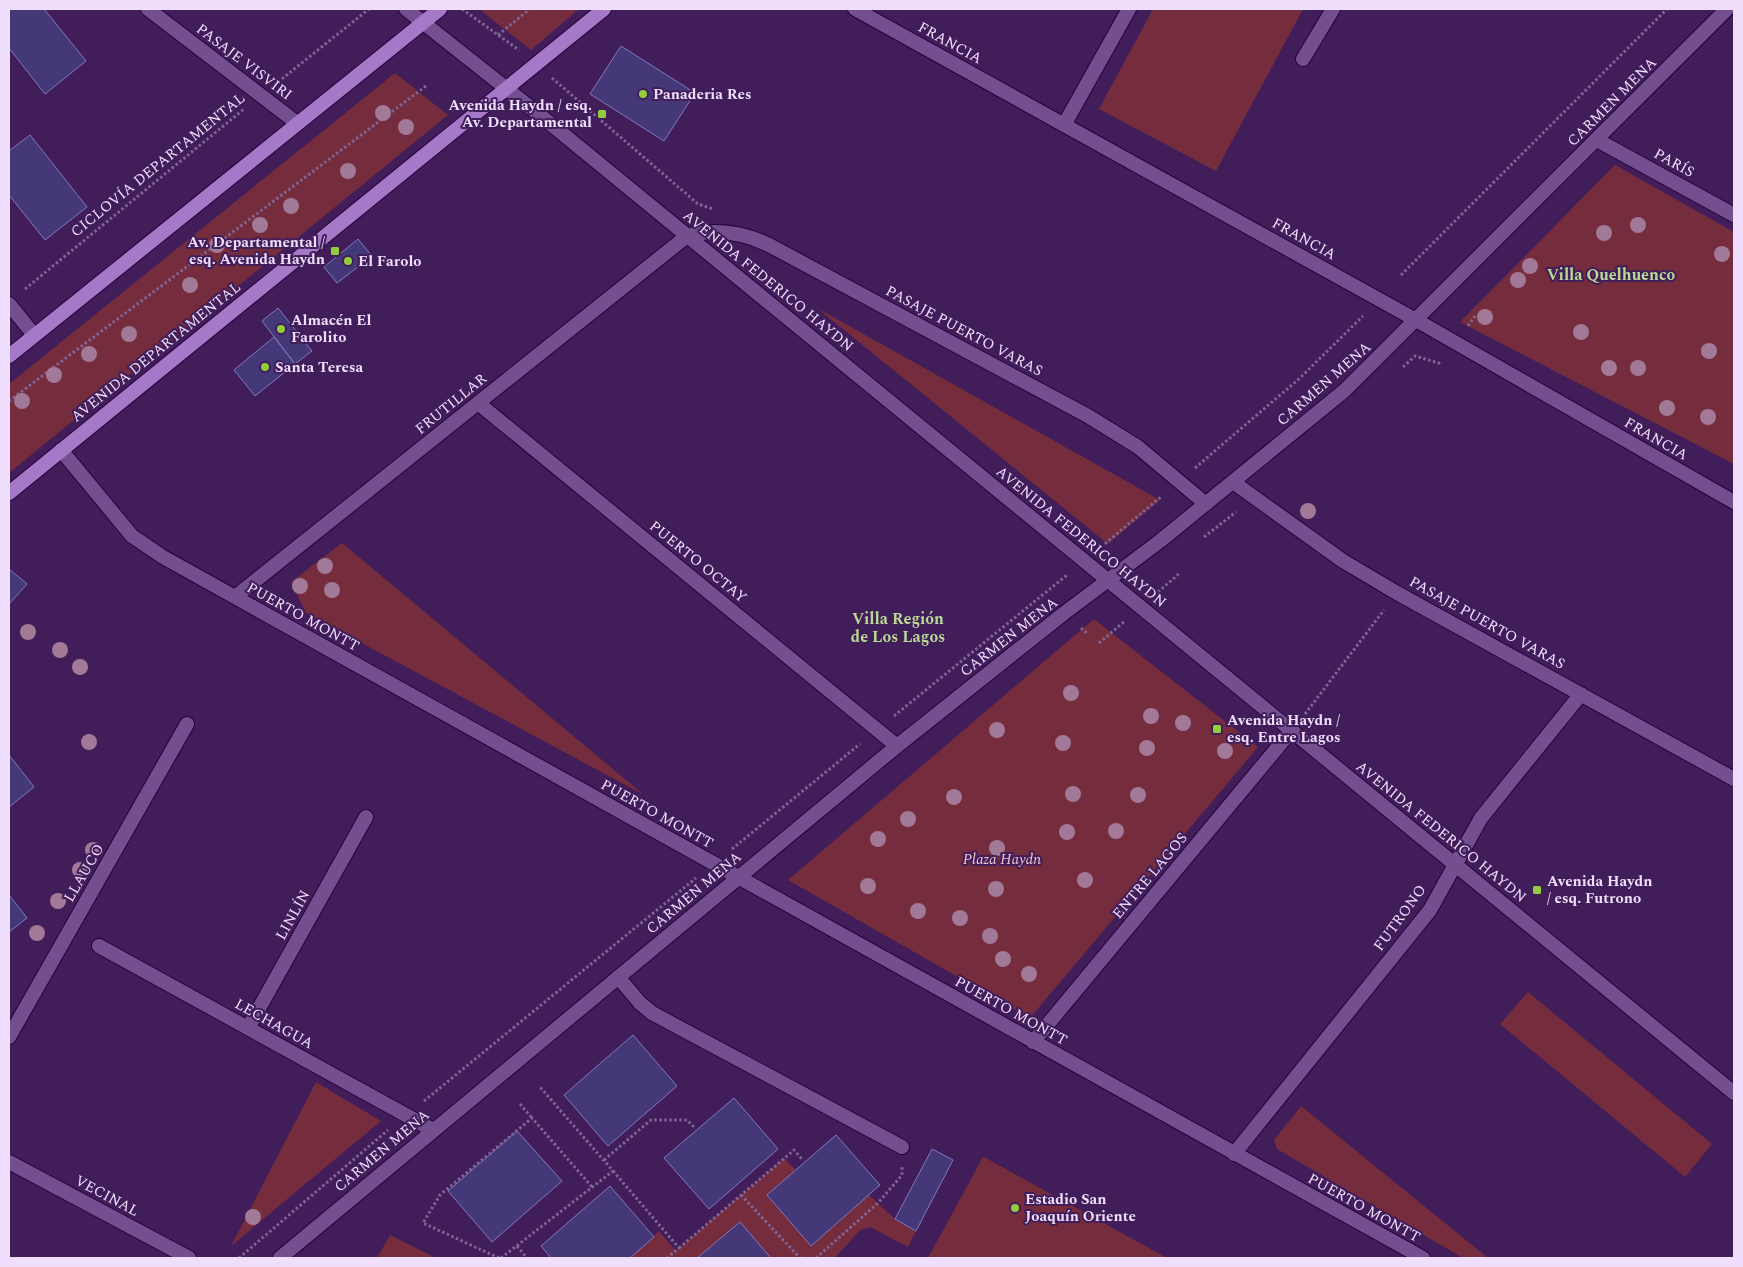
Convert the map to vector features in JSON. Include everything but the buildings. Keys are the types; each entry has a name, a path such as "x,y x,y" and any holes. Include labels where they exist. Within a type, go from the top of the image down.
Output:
{"main road":[{"path":"9,356 440,9"},
{"name":"AVENIDA DEPARTAMENTAL","path":"9,493 604,9"}],"street":[{"name":"PASAJE VISVIRI","path":"148,9 297,123"},
{"name":"AVENIDA FEDERICO HAYDN","path":"406,9 506,88 1085,560 1734,1093"},
{"name":"FRANCIA","path":"855,9 1416,320 1734,502"},
{"path":"1064,125 1130,9"},
{"path":"1303,59 1333,9"},
{"name":"CARMEN MENA","path":"280,1258 432,1130 898,746 1234,482 1344,391 1727,9"},
{"name":"PARÍS","path":"1597,140 1734,215"},
{"name":"PASAJE PUERTO VARAS","path":"687,236 704,231 721,231 754,238 769,245 1104,426 1138,447 1206,504"},
{"name":"FRUTILLAR","path":"235,597 687,236"},
{"path":"9,304 34,335"},
{"name":"PUERTO OCTAY","path":"478,403 898,746"},
{"name":"PUERTO MONTT","path":"61,450 132,536 163,557 1423,1258"},
{"name":"PASAJE PUERTO VARAS","path":"1234,482 1343,561 1397,593 1734,779"},
{"name":"FUTRONO","path":"1234,1154 1430,910 1480,818 1581,694"},
{"name":"LLAUCO","path":"9,1037 187,724"},
{"name":"ENTRE LAGOS","path":"1033,1042 1292,730"},
{"name":"LINLÍN","path":"248,1028 366,817"},
{"name":"LECHAGUA","path":"99,946 432,1130"},
{"path":"618,977 640,1003 652,1013 902,1147"},
{"name":"VECINAL","path":"9,1162 189,1258"}],"path":[{"name":"CICLOVÍA DEPARTAMENTAL","path":"24,290 369,9"},
{"path":"462,9 536,63 698,204 717,210"},
{"path":"498,35 530,9"},
{"path":"1401,275 1667,9"},
{"path":"9,401 426,86"},
{"path":"239,1258 406,1116 1179,482 1300,378 1379,300"},
{"path":"1292,730 1324,691 1397,593"},
{"path":"540,1087 679,1248"},
{"path":"520,1104 592,1187"},
{"path":"532,1118 440,1195 423,1222 500,1258 613,1171"},
{"path":"604,1160 651,1120 687,1120 694,1127"},
{"path":"816,1258 878,1203 902,1176 902,1147"},
{"path":"667,1258 794,1150 802,1159"},
{"path":"741,1195 800,1258"},
{"path":"517,1246 527,1258"}],"green space":[{"path":"479,9 579,9 531,50"},
{"path":"1153,9 1303,9 1216,171 1099,109"},
{"path":"395,73 448,115 9,473 9,384"},
{"path":"1615,165 1734,232 1734,464 1460,322"},
{"path":"817,308 1160,500 1108,544"},
{"path":"342,543 644,795 306,613 291,582"},
{"name":"Plaza Haydn","path":"1094,619 1258,747 1030,1018 788,880"},
{"path":"1528,992 1712,1144 1685,1177 1500,1024"},
{"path":"316,1082 381,1121 231,1246"},
{"path":"1301,1106 1488,1258 1463,1258 1277,1149 1274,1140"},
{"name":"Estadio San Joaquín Oriente","path":"984,1157 1167,1258 928,1258"},
{"path":"784,1158 796,1170 767,1195 811,1246 869,1195 895,1219 916,1231 908,1247 870,1227 860,1230 835,1258 630,1258 659,1231 676,1251"},
{"path":"390,1235 436,1258 377,1258"}],"place":[{"name":"Panaderia Res","path":"643,94"},
{"name":"Avenida Haydn / esq. Av. Departamental","path":"602,114"},
{"name":"Av. Departamental / esq. Avenida Haydn","path":"335,251"},
{"name":"El Farolo","path":"348,261"},
{"name":"Almacén El Farolito","path":"281,329"},
{"name":"Santa Teresa","path":"265,367"},
{"name":"Avenida Haydn / esq. Entre Lagos","path":"1217,729"},
{"name":"Avenida Haydn / esq. Futrono","path":"1537,890"},
{"name":"Estadio San Joaquín Oriente","path":"1015,1208"}],"district":[{"name":"Villa Quelhuenco","path":"1611,275"},
{"name":"Villa Región de Los Lagos","path":"898,628"}]}
